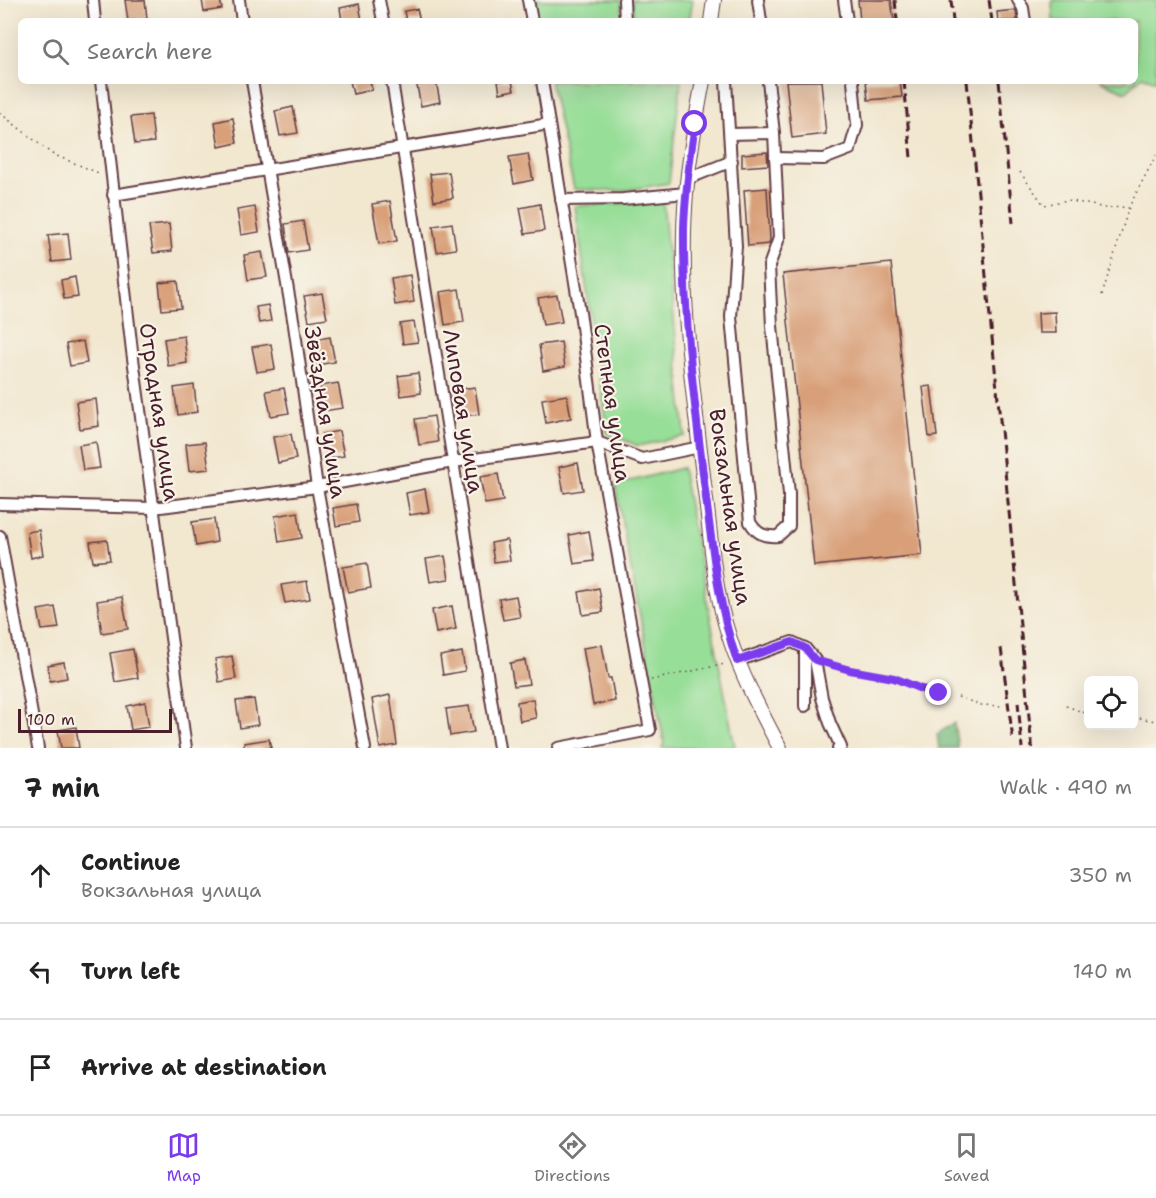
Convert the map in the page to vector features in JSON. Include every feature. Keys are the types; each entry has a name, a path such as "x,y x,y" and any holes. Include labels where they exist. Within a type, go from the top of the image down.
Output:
{"main road":[{"path":"711,18 714,1"},
{"name":"Вокзальная улица","path":"703,84 687,186 684,266 700,447 720,599 737,661 780,748"}],"street":[{"path":"93,0 95,18"},
{"path":"239,0 242,18"},
{"path":"379,0 382,18"},
{"path":"528,0 531,18"},
{"path":"624,0 625,18"},
{"path":"758,0 761,18"},
{"path":"844,0 847,18"},
{"path":"1018,0 1023,8 1025,18"},
{"path":"714,1 717,18"},
{"name":"Отрадная улица","path":"101,84 113,195 186,748"},
{"name":"Звёздная улица","path":"252,84 294,325 317,487 364,748"},
{"name":"Липовая улица","path":"392,84 499,748"},
{"name":"Степная улица","path":"542,84 581,319 597,442 650,730 558,748"},
{"path":"726,84 736,246 731,317 750,522 755,531 766,537 772,537 778,536 789,526 789,494 772,326 769,266 779,238 774,133 768,84"},
{"path":"775,158 824,159 850,149 857,125 853,84"},
{"path":"113,195 549,124"},
{"path":"730,134 774,133"},
{"path":"561,200 623,199 687,186 732,161"},
{"path":"0,504 153,508 317,487 453,462 597,442 642,459 700,447"},
{"path":"0,536 38,748"},
{"path":"737,661 792,642 805,648 815,660 822,699 841,747 838,748"},
{"path":"805,648 805,706"}],"path":[{"path":"0,113 52,154 111,178"},
{"path":"1102,295 1128,207 1156,155"},
{"path":"1020,172 1044,205 1068,200 1105,208 1128,207"},
{"path":"815,660 850,670 894,678 921,689 939,693"},
{"path":"641,682 737,661"},
{"path":"958,697 981,705 1002,706"},
{"path":"1066,706 1084,712"},
{"path":"1138,718 1156,721"}],"green space":[{"path":"535,0 621,0 622,18 538,18"},
{"path":"632,0 693,0 690,18 634,18"},
{"path":"1052,0 1156,0 1156,81 1142,76 1138,80 1138,18 1053,18"},
{"path":"551,84 681,84 669,183 621,191 574,189"},
{"path":"1107,84 1134,84 1126,92"},
{"path":"663,201 685,436 638,446 607,433 575,206"},
{"path":"682,468 735,748 662,748 664,742 615,485"},
{"path":"954,723 958,748 939,748 937,734"}],"building":[{"path":"125,0 145,0 147,18 128,18"},
{"path":"202,0 220,0 222,9 204,12"},
{"path":"858,0 891,0 894,18 860,18"},
{"path":"359,4 361,18 342,18 340,8"},
{"path":"417,9 419,18 405,18 404,11"},
{"path":"1016,10 1017,18 998,18 997,12"},
{"path":"351,84 371,84 372,90 353,94"},
{"path":"417,84 437,84 440,102 421,106"},
{"path":"498,84 513,84 514,90 500,93"},
{"path":"786,84 821,84 826,134 792,138"},
{"path":"866,84 900,84 902,97 868,100"},
{"path":"293,107 298,133 280,136 275,111"},
{"path":"151,115 154,142 135,144 131,117"},
{"path":"233,118 237,143 219,147 215,122"},
{"path":"767,152 768,165 742,167 742,154"},
{"path":"528,154 533,180 514,184 509,157"},
{"path":"449,172 453,198 434,201 430,174"},
{"path":"767,188 769,244 748,246 744,190"},
{"path":"390,201 397,241 379,244 372,204"},
{"path":"540,204 544,231 525,234 520,208"},
{"path":"255,207 259,232 241,235 237,210"},
{"path":"303,221 308,250 289,253 285,224"},
{"path":"452,223 456,249 437,252 433,226"},
{"path":"169,224 172,251 153,253 149,226"},
{"path":"68,233 71,260 52,262 48,235"},
{"path":"262,252 267,277 248,280 244,255"},
{"path":"891,263 922,555 814,566 783,274"},
{"path":"410,275 414,302 395,305 391,278"},
{"path":"75,277 78,297 64,299 61,280"},
{"path":"178,281 181,308 162,310 159,283"},
{"path":"459,289 464,322 445,325 440,292"},
{"path":"322,293 327,318 309,321 304,296"},
{"path":"557,295 562,322 543,325 538,298"},
{"path":"268,305 271,321 259,323 256,307"},
{"path":"1055,312 1056,333 1039,333 1038,313"},
{"path":"414,322 418,342 403,344 400,324"},
{"path":"184,336 187,363 168,366 164,339"},
{"path":"330,337 335,362 317,365 312,340"},
{"path":"83,341 87,363 70,366 66,344"},
{"path":"561,342 565,367 543,371 539,345"},
{"path":"271,344 275,369 257,372 252,347"},
{"path":"418,373 421,393 401,396 398,376"},
{"path":"338,383 343,408 324,411 320,386"},
{"path":"194,385 197,412 178,415 174,388"},
{"path":"931,386 937,436 929,437 923,387"},
{"path":"475,387 479,414 460,417 455,390"},
{"path":"284,388 289,413 271,416 266,391"},
{"path":"567,395 571,418 546,423 542,399"},
{"path":"96,399 99,426 80,429 76,402"},
{"path":"434,416 438,442 419,445 415,419"},
{"path":"339,431 344,456 327,459 322,434"},
{"path":"291,434 296,459 278,463 273,437"},
{"path":"96,442 100,468 83,470 79,445"},
{"path":"205,442 209,469 189,471 186,444"},
{"path":"578,463 583,490 564,493 559,467"},
{"path":"498,474 503,501 485,504 480,477"},
{"path":"425,489 429,512 410,515 406,493"},
{"path":"356,504 359,522 336,526 333,508"},
{"path":"298,512 302,538 279,542 275,516"},
{"path":"214,519 217,542 196,546 192,522"},
{"path":"39,530 43,555 31,558 27,532"},
{"path":"589,531 594,561 574,564 569,535"},
{"path":"107,540 110,560 93,562 90,542"},
{"path":"507,540 510,560 494,562 491,543"},
{"path":"445,556 449,579 430,582 426,559"},
{"path":"367,563 371,588 348,592 343,567"},
{"path":"307,581 310,599 285,603 281,585"},
{"path":"599,588 603,612 583,615 579,592"},
{"path":"516,596 520,617 503,620 499,599"},
{"path":"122,597 128,629 102,633 97,601"},
{"path":"452,606 456,629 436,633 432,610"},
{"path":"55,607 59,628 42,630 38,610"},
{"path":"602,645 615,701 593,705 583,648"},
{"path":"133,649 138,678 115,682 110,653"},
{"path":"462,652 465,671 443,675 440,656"},
{"path":"232,656 236,679 219,682 215,659"},
{"path":"525,660 529,684 514,686 510,663"},
{"path":"64,662 67,678 50,681 48,665"},
{"path":"390,695 397,745 380,748 372,699"},
{"path":"254,699 258,725 240,728 236,701"},
{"path":"533,699 536,718 520,721 517,702"},
{"path":"145,702 149,727 131,730 127,706"},
{"path":"469,706 474,732 450,736 446,709"},
{"path":"76,727 79,748 61,748 58,730"},
{"path":"269,739 271,748 244,748 244,743"}],"railway":[{"path":"895,0 897,18"},
{"path":"951,0 953,18"},
{"path":"989,0 992,18"},
{"path":"904,84 911,158"},
{"path":"967,84 1032,748"},
{"path":"999,84 1013,223"},
{"path":"1001,648 1013,740"},
{"path":"1018,702 1022,748"}],"route":[{"path":"695,124 687,179 684,226 688,330 700,447 720,599 737,661 792,642 805,648 815,660 850,670 894,678 921,689 939,693"}]}
